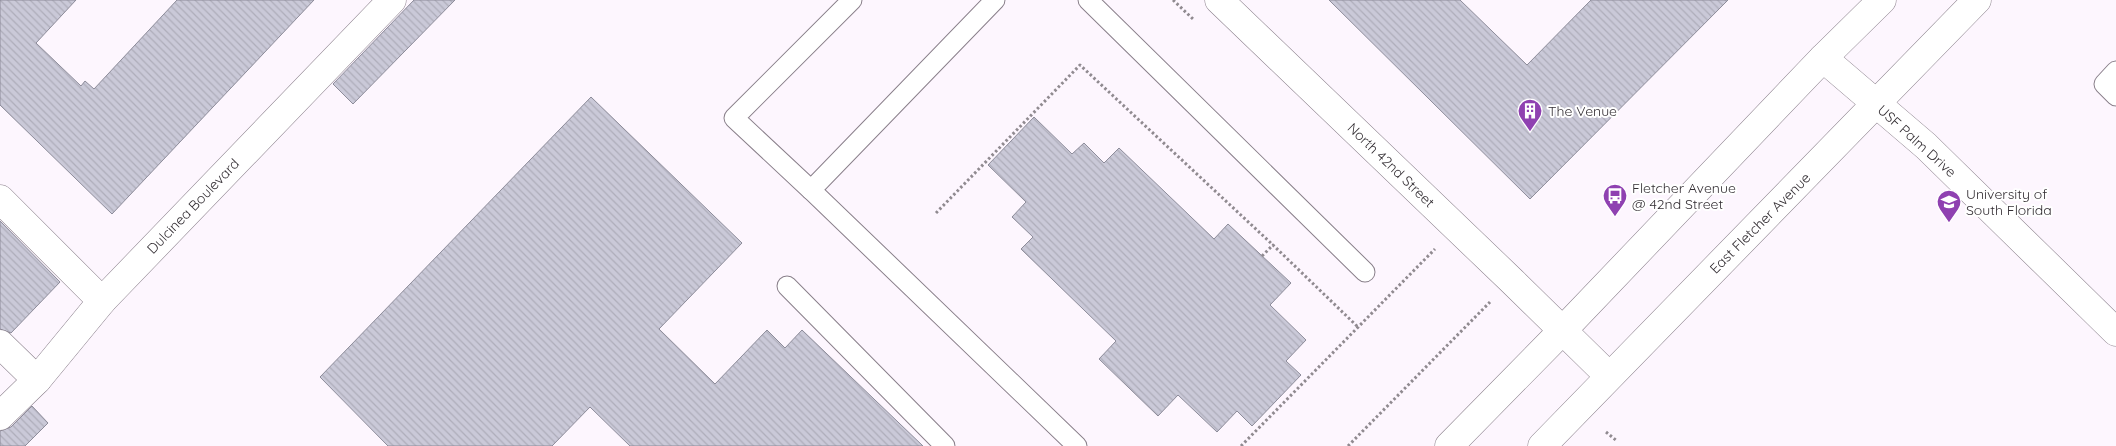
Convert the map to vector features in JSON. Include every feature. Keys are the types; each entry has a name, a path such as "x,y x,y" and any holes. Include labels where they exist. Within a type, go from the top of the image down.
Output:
{"street":[{"name":"Dulcinea Boulevard","path":"0,416 37,380 102,301 392,0"},
{"name":"North 42nd Street","path":"1219,0 1609,376"},
{"name":"East Fletcher Avenue","path":"1542,446 1877,105 1977,0"},
{"path":"1449,446 1563,330 1823,58 1873,3"},
{"name":"USF Palm Drive","path":"1823,58 1926,146 2116,332"},
{"path":"0,199 102,301"},
{"path":"0,344 37,380"}],"lane":[{"path":"852,0 734,118 1077,446"},
{"path":"811,190 995,0"},
{"path":"1088,0 1365,272"},
{"path":"2116,72 2104,84 2116,96"},
{"path":"787,286 945,446"}],"path":[{"path":"936,213 1080,65 1273,245 1296,264 1359,328"},
{"path":"1262,256 1273,245"},
{"path":"1241,446 1435,249"},
{"path":"1348,446 1491,302"},
{"path":"1606,432 1617,441"}],"building":[{"path":"0,0 76,0 36,43 81,86 85,81 94,89 177,0 314,0 112,214 0,105"},
{"path":"414,0 455,0 353,104 333,84"},
{"name":"The Venue","path":"1329,0 1460,0 1527,65 1591,0 1728,0 1530,199"},
{"path":"591,97 742,243 659,329 715,384 767,330 785,348 802,330 923,446 630,446 590,407 552,446 388,446 320,377"},
{"path":"1034,117 1072,154 1084,143 1104,163 1119,148 1214,239 1228,224 1291,283 1270,305 1306,340 1286,361 1301,375 1252,426 1237,411 1217,432 1178,395 1158,416 1099,359 1116,341 1021,249 1033,237 1012,217 1026,202 988,165"},
{"path":"0,221 60,282 11,333 0,329"},
{"path":"32,406 48,423 25,446 0,446 0,431 11,427"}],"place":[{"name":"The Venue","path":"1530,132"},
{"name":"Fletcher Avenue @ 42nd Street","path":"1615,217"},
{"name":"University of South Florida","path":"1949,223"}]}
